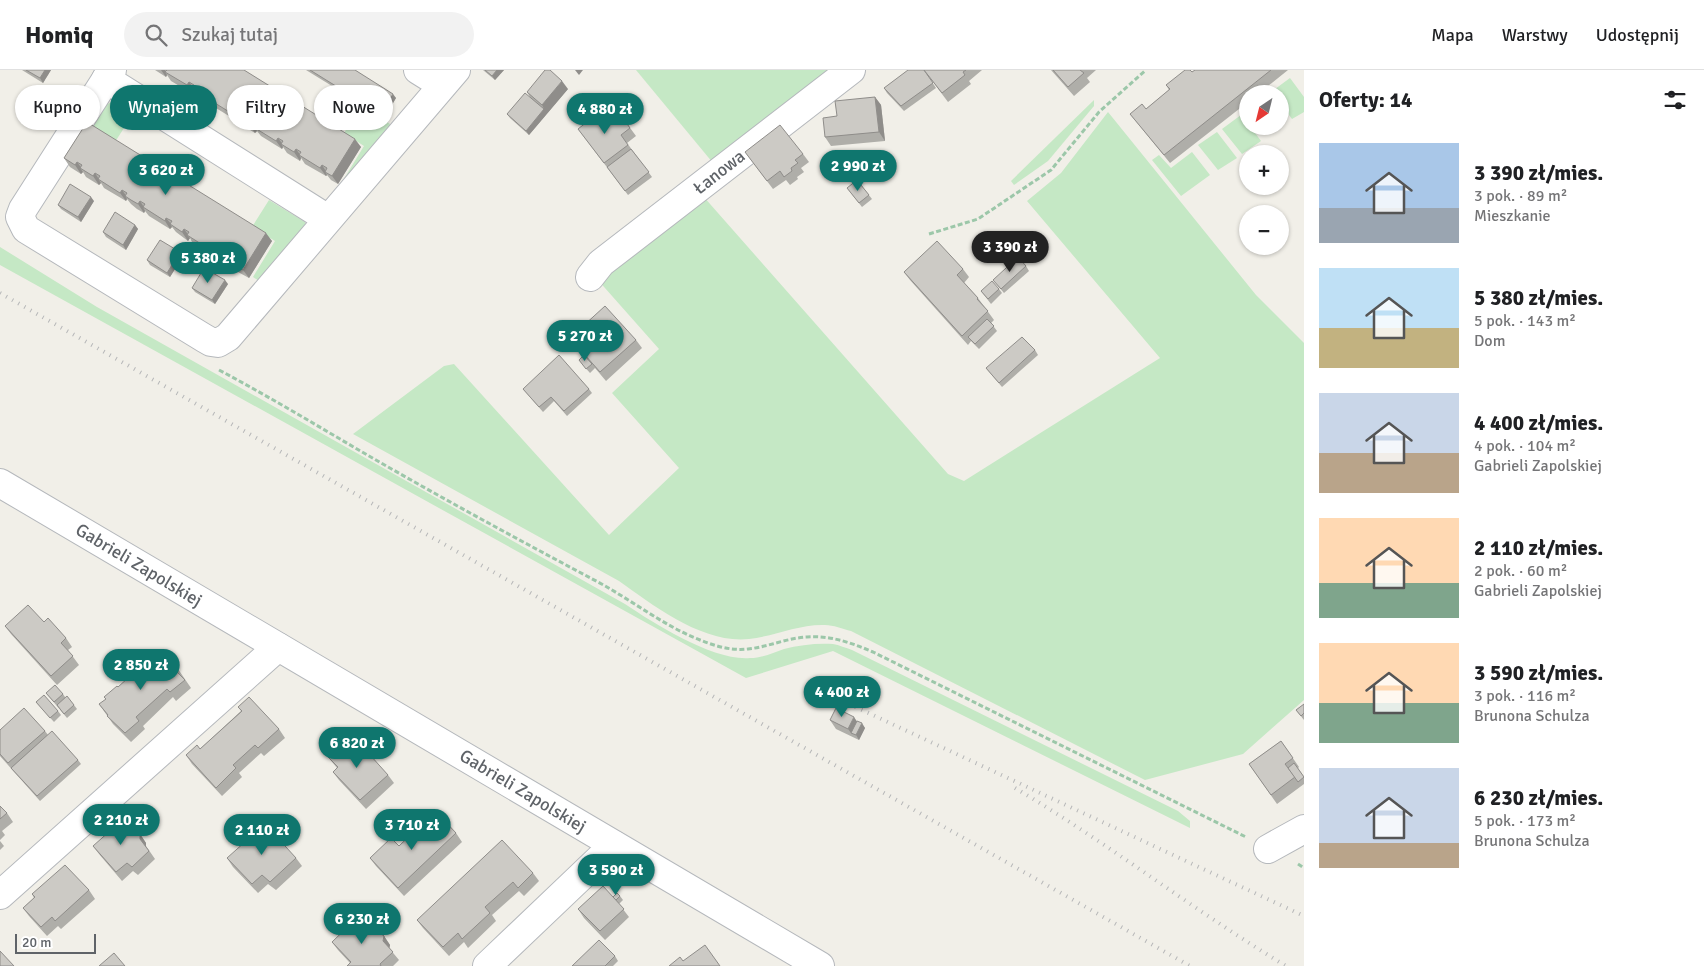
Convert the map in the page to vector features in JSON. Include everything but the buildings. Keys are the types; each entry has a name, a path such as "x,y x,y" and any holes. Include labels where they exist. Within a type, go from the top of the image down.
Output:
{"street":[{"path":"328,218 109,74 23,209 20,217 26,229 204,338 218,343 228,337 449,78 418,70"},
{"name":"Łanowa","path":"590,277 601,263 851,70"},
{"name":"Gabrieli Zapolskiej","path":"0,483 820,966"},
{"path":"0,895 278,646"},
{"path":"1268,849 1304,829"},
{"path":"487,966 614,845"}],"path":[{"path":"929,234 978,219 1051,170 1099,112 1146,70"},
{"path":"211,366 262,392 356,448 517,539 613,590 674,628 699,640 721,648 747,649 807,637 824,637 849,642 873,652 1304,868"}],"green space":[{"path":"636,70 835,70 713,163"},
{"path":"1290,78 1304,97 1304,112 1292,119 1289,115 1289,85 1280,85"},
{"path":"1094,100 1094,106 1048,161 1014,185 1011,181"},
{"path":"110,103 110,130 123,130 115,142 70,164 89,130 100,130 100,111 103,106"},
{"path":"1108,112 1256,295 1304,343 1304,700 1243,754 1145,780 851,631 825,625 815,625 749,639 714,636 663,612 619,581 353,434 444,366 454,364 609,535 679,468 612,393 659,349 597,279 703,196 948,474 964,481 1160,358 1027,201 1061,173"},
{"path":"1239,116 1239,135 1257,135 1261,141 1255,145 1239,145 1239,150 1222,129"},
{"path":"346,130 392,130 345,185 342,182 364,146 344,133"},
{"path":"1217,132 1237,158 1218,170 1198,145"},
{"path":"1192,152 1210,175 1181,196 1152,160 1159,155 1171,168"},
{"path":"269,200 305,222 307,230 261,282 253,277 275,241 252,227"},
{"path":"0,247 97,307 625,604 685,640 719,654 750,658 802,645 814,644 833,644 852,650 1178,811 1190,821 1190,828 833,651 746,678 0,265"}],"railway":[{"path":"0,293 1190,966"},
{"path":"817,689 1304,916"},
{"path":"1015,788 1084,831 1251,945 1286,966"}]}
